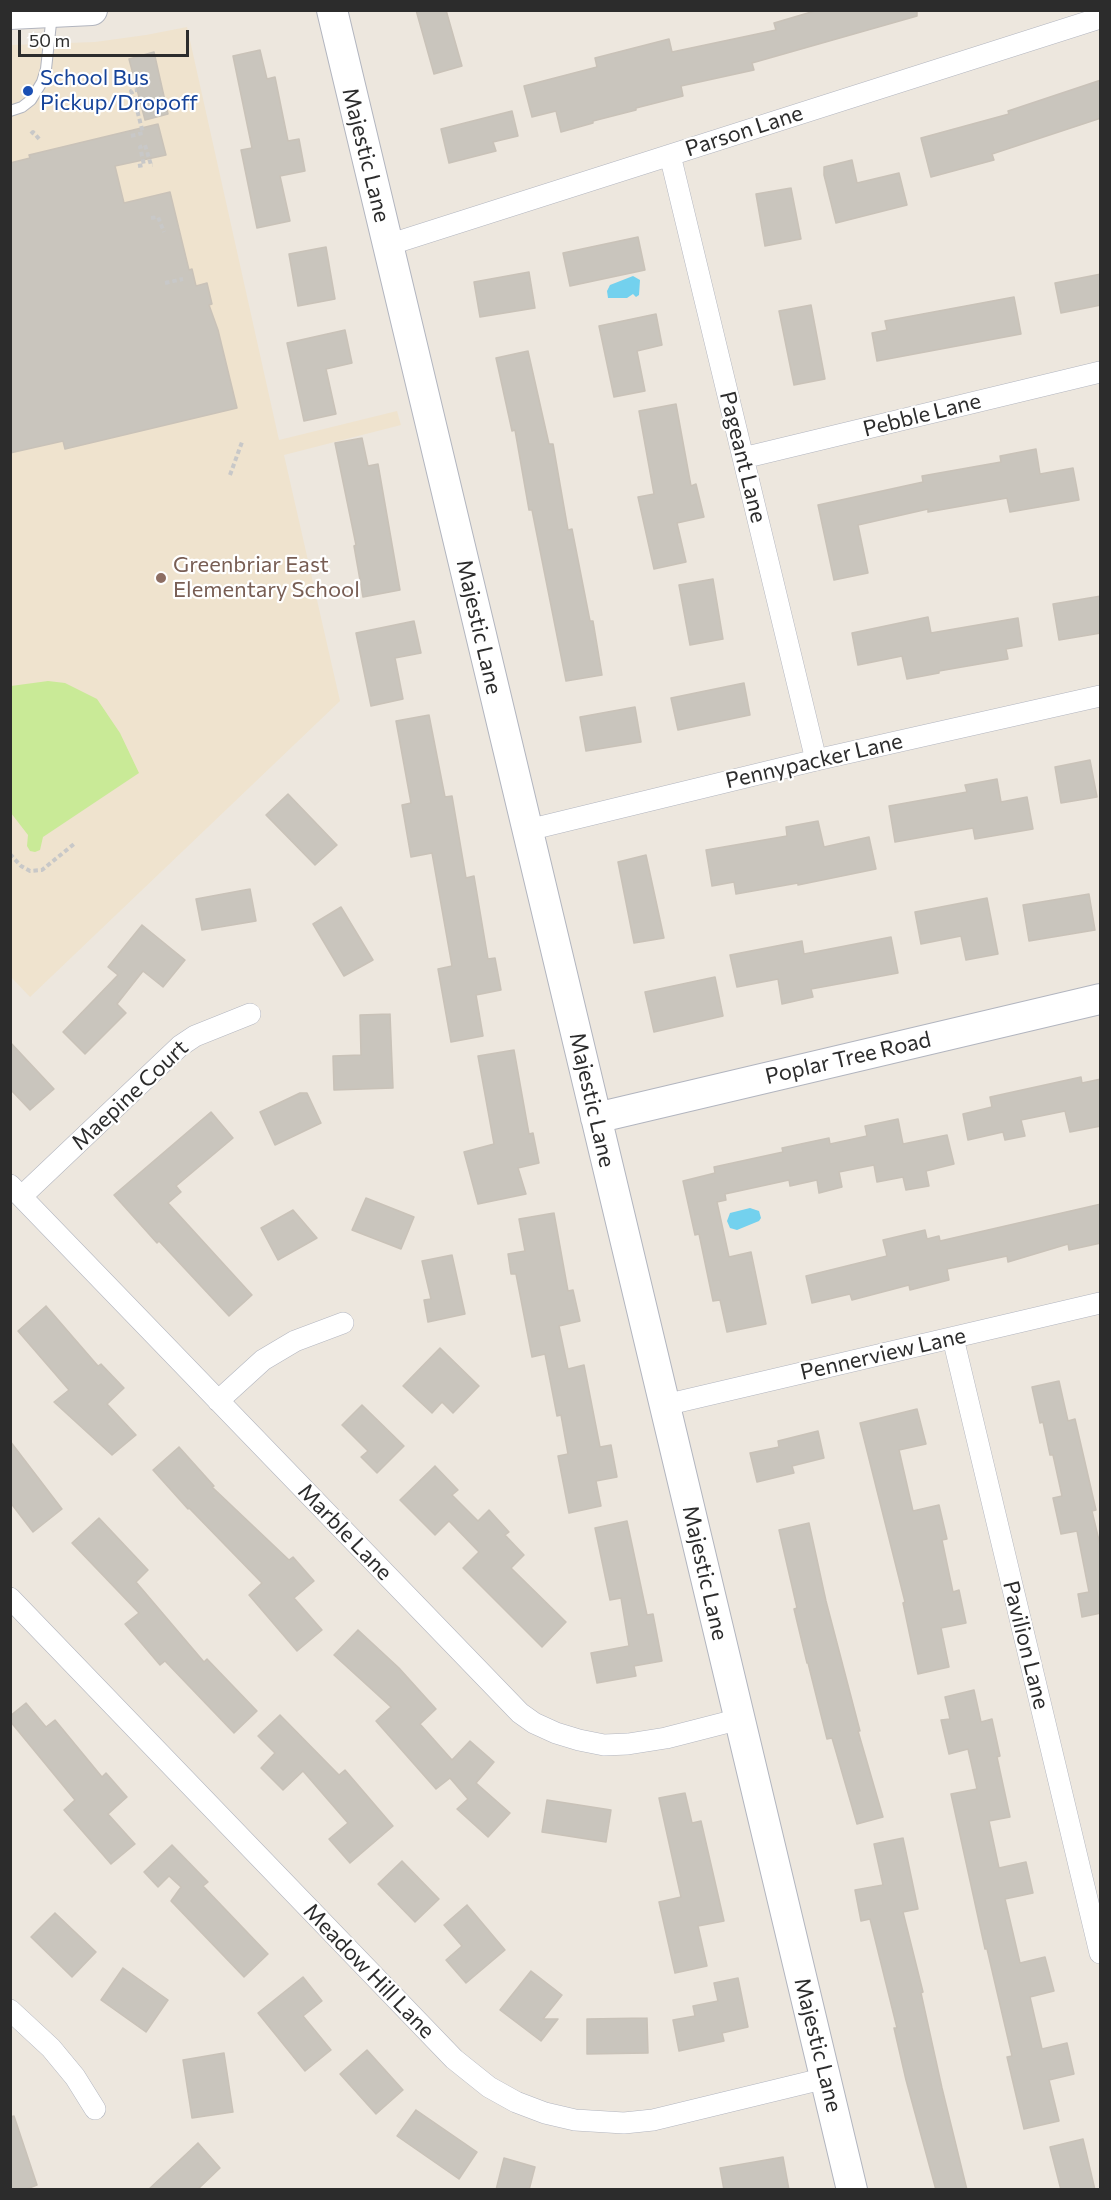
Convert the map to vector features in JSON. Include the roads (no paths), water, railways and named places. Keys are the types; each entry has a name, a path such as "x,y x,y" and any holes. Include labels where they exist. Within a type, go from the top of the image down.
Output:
{"street":[{"path":"10,14 92,10"},
{"name":"Majestic Lane","path":"332,10 852,2190"},
{"name":"Parson Lane","path":"388,245 1101,18"},
{"name":"Pageant Lane","path":"670,155 816,760"},
{"name":"Pebble Lane","path":"743,458 1101,372"},
{"name":"Pennypacker Lane","path":"528,830 816,760 1101,696"},
{"name":"Poplar Tree Road","path":"596,1118 1101,999"},
{"name":"Maepine Court","path":"16,1190 180,1046 195,1035 250,1014"},
{"name":"Marble Lane","path":"16,1190 520,1713 534,1723 579,1740 604,1744 628,1744 666,1738 740,1719"},
{"name":"Pennerview Lane","path":"665,1405 1101,1303"},
{"path":"218,1401 263,1360 296,1341 342,1323"},
{"name":"Pavilion Lane","path":"953,1338 1101,1953"},
{"name":"Meadow Hill Lane","path":"10,1598 445,2050 489,2087 516,2102 545,2113 575,2120 624,2123 653,2120 826,2078"},
{"path":"10,2010 51,2048 75,2077 95,2109"}],"lane":[{"path":"10,111 22,107 31,100 42,82 52,13"}],"water":[{"path":"633,276 640,280 639,295 636,297 633,294 627,298 608,298 607,291 610,285"},
{"path":"750,1208 759,1211 761,1218 759,1221 737,1230 730,1228 727,1221 730,1213"}],"place":[{"name":"School Bus Pickup/Dropoff","path":"28,91"},
{"name":"Greenbriar East Elementary School","path":"161,578"}]}
